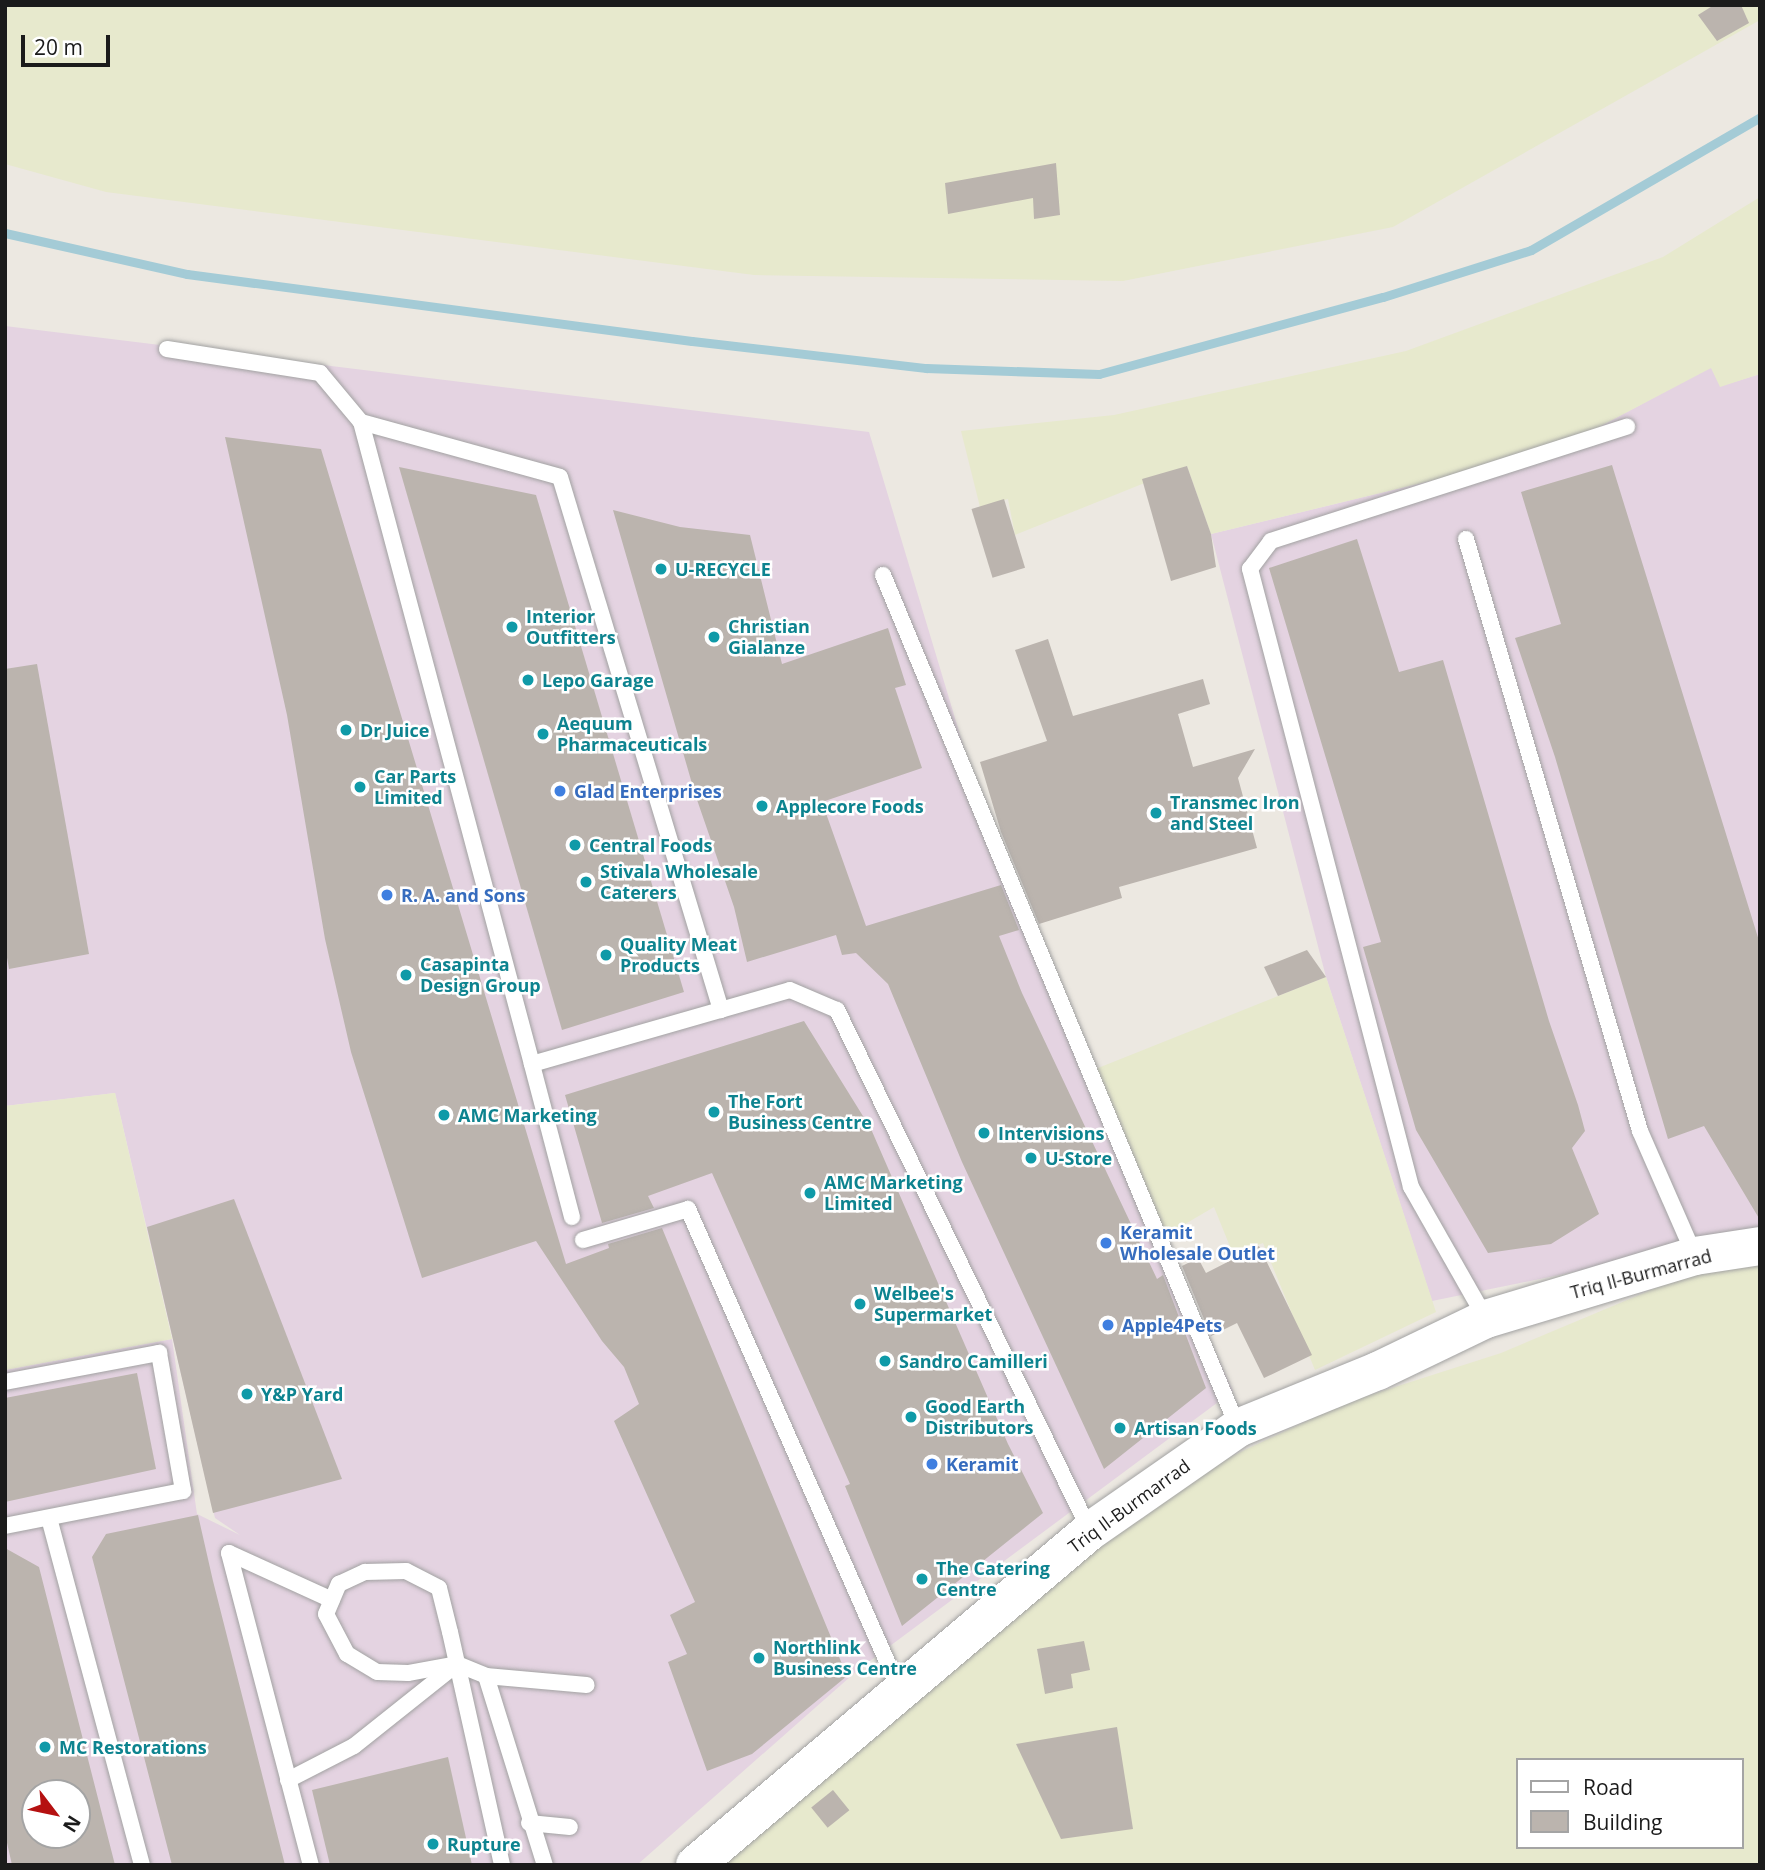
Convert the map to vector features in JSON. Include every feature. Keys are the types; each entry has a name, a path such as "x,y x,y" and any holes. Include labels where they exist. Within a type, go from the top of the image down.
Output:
{"street":[{"name":"Triq Il-Burmarrad","path":"695,1865 1090,1531 1238,1428 1378,1371 1486,1319 1695,1256 1760,1246"}],"lane":[{"path":"167,349 320,373 361,422 572,1217"},
{"path":"361,422 560,477 721,1010"},
{"path":"1486,1319 1411,1187 1250,569 1271,541 1627,427"},
{"path":"1466,539 1640,1131 1695,1256"},
{"path":"883,575 1238,1428"},
{"path":"532,1064 790,990 837,1010 1090,1531"},
{"path":"583,1240 688,1209 901,1693"},
{"path":"5,1382 159,1353 183,1491 5,1526"},
{"path":"49,1518 142,1865"},
{"path":"310,1865 229,1553 332,1600"},
{"path":"502,1865 457,1664 439,1588 406,1571 365,1572 339,1584 326,1614 347,1654 377,1672 408,1673 457,1664 486,1676 587,1685"},
{"path":"288,1780 354,1746 457,1664"},
{"path":"486,1676 529,1823 545,1865"},
{"path":"529,1823 570,1827"}],"shaded area":[{"path":"5,326 869,432 967,758 1088,1072 1233,1391 859,1669 637,1865 5,1865 5,1370 172,1339 197,1514 240,1535 215,1518 115,1093 5,1106"},
{"path":"1711,367 1721,386 1760,374 1760,1234 1432,1301 1326,977 1211,534 1467,472 1597,428"}],"green space":[{"path":"5,5 1760,5 1760,20 1393,227 1123,281 754,275 106,192 5,164"},
{"path":"1760,197 1760,374 1720,387 1711,368 1597,428 1467,472 1211,534 1187,466 1015,535 1008,499 980,507 961,431 1114,415 1406,351 1663,257"},
{"path":"1326,977 1436,1312 1315,1370 1263,1243 1233,1254 1214,1207 1163,1237 1088,1072"},
{"path":"115,1093 172,1339 5,1370 5,1106"},
{"path":"1760,1259 1760,1865 717,1865 1088,1551 1232,1456 1345,1403 1501,1353 1713,1264"}],"building":[{"path":"1714,5 1741,5 1749,23 1717,41 1698,15"},
{"path":"1056,163 1060,215 1034,219 1033,198 948,214 945,183"},
{"path":"225,437 321,449 566,1264 609,1248 608,1244 662,1228 847,1676 752,1754 707,1771 668,1662 687,1654 670,1615 695,1602 614,1421 639,1404 624,1367 602,1341 536,1241 422,1278 351,1052 325,939 287,715"},
{"path":"1612,465 1760,944 1760,1220 1704,1126 1668,1139 1555,757 1515,638 1561,624 1521,492"},
{"path":"1187,466 1211,534 1216,567 1171,581 1142,479"},
{"path":"399,467 536,495 684,992 562,1030"},
{"path":"1004,499 1025,568 993,578 971,509"},
{"path":"613,510 680,527 750,535 782,664 888,628 906,685 895,688 922,768 822,802 866,926 1001,885 1019,930 999,936 1022,993 1157,1279 1163,1275 1206,1388 1104,1469 962,1162 888,984 856,953 842,955 836,935 747,962 734,907 695,794"},
{"path":"1357,539 1399,672 1443,660 1549,1021 1578,1105 1585,1131 1572,1148 1599,1214 1551,1244 1488,1253 1416,1130 1363,947 1381,942 1269,568"},
{"name":"Transmec Iron and Steel","path":"1048,639 1073,716 1203,679 1210,704 1178,714 1193,767 1255,749 1238,778 1257,848 1119,887 1122,898 1039,924 1001,832 980,762 1047,741 1015,650"},
{"path":"37,664 89,954 9,969 5,946 5,669"},
{"path":"1307,950 1326,977 1278,996 1264,967"},
{"path":"804,1021 871,1129 1008,1444 1043,1513 902,1626 845,1486 850,1484 712,1173 648,1196 654,1208 602,1223 565,1095"},
{"name":"Y&P Yard","path":"234,1199 342,1479 213,1513 147,1227"},
{"path":"1259,1246 1312,1355 1264,1378 1237,1323 1211,1336 1182,1266 1198,1258 1206,1273"},
{"path":"137,1373 156,1469 5,1502 5,1398"},
{"path":"198,1515 285,1865 172,1865 92,1557 106,1534"},
{"path":"5,1548 39,1567 115,1865 12,1865 5,1834"},
{"path":"1084,1641 1090,1670 1071,1674 1073,1688 1045,1694 1037,1649"},
{"path":"1117,1727 1133,1829 1061,1839 1016,1744"},
{"path":"448,1757 472,1865 330,1865 312,1790"},
{"path":"833,1790 849,1810 828,1828 811,1808"}],"waterway":[{"path":"5,233 187,274 692,341 926,368 1099,374 1383,297 1531,250 1760,117"}],"place":[{"name":"U-RECYCLE","path":"661,569"},
{"name":"Interior Outfitters","path":"512,627"},
{"name":"Christian Gialanze","path":"714,637"},
{"name":"Lepo Garage","path":"528,680"},
{"name":"Dr Juice","path":"346,730"},
{"name":"Aequum Pharmaceuticals","path":"543,734"},
{"name":"Car Parts Limited","path":"360,787"},
{"name":"Glad Enterprises","path":"560,791"},
{"name":"Applecore Foods","path":"762,806"},
{"name":"Transmec Iron and Steel","path":"1156,813"},
{"name":"Central Foods","path":"575,845"},
{"name":"Stivala Wholesale Caterers","path":"586,882"},
{"name":"R. A. and Sons","path":"387,895"},
{"name":"Quality Meat Products","path":"606,955"},
{"name":"Casapinta Design Group","path":"406,975"},
{"name":"The Fort Business Centre","path":"714,1112"},
{"name":"AMC Marketing","path":"444,1115"},
{"name":"Intervisions","path":"984,1133"},
{"name":"U-Store","path":"1031,1158"},
{"name":"AMC Marketing Limited","path":"810,1193"},
{"name":"Keramit Wholesale Outlet","path":"1106,1243"},
{"name":"Welbee's Supermarket","path":"860,1304"},
{"name":"Apple4Pets","path":"1108,1325"},
{"name":"Sandro Camilleri","path":"885,1361"},
{"name":"Y&P Yard","path":"247,1394"},
{"name":"Good Earth Distributors","path":"911,1417"},
{"name":"Artisan Foods","path":"1120,1428"},
{"name":"Keramit","path":"932,1464"},
{"name":"The Catering Centre","path":"922,1579"},
{"name":"Northlink Business Centre","path":"759,1658"},
{"name":"MC Restorations","path":"45,1747"},
{"name":"Rupture","path":"433,1844"}]}
